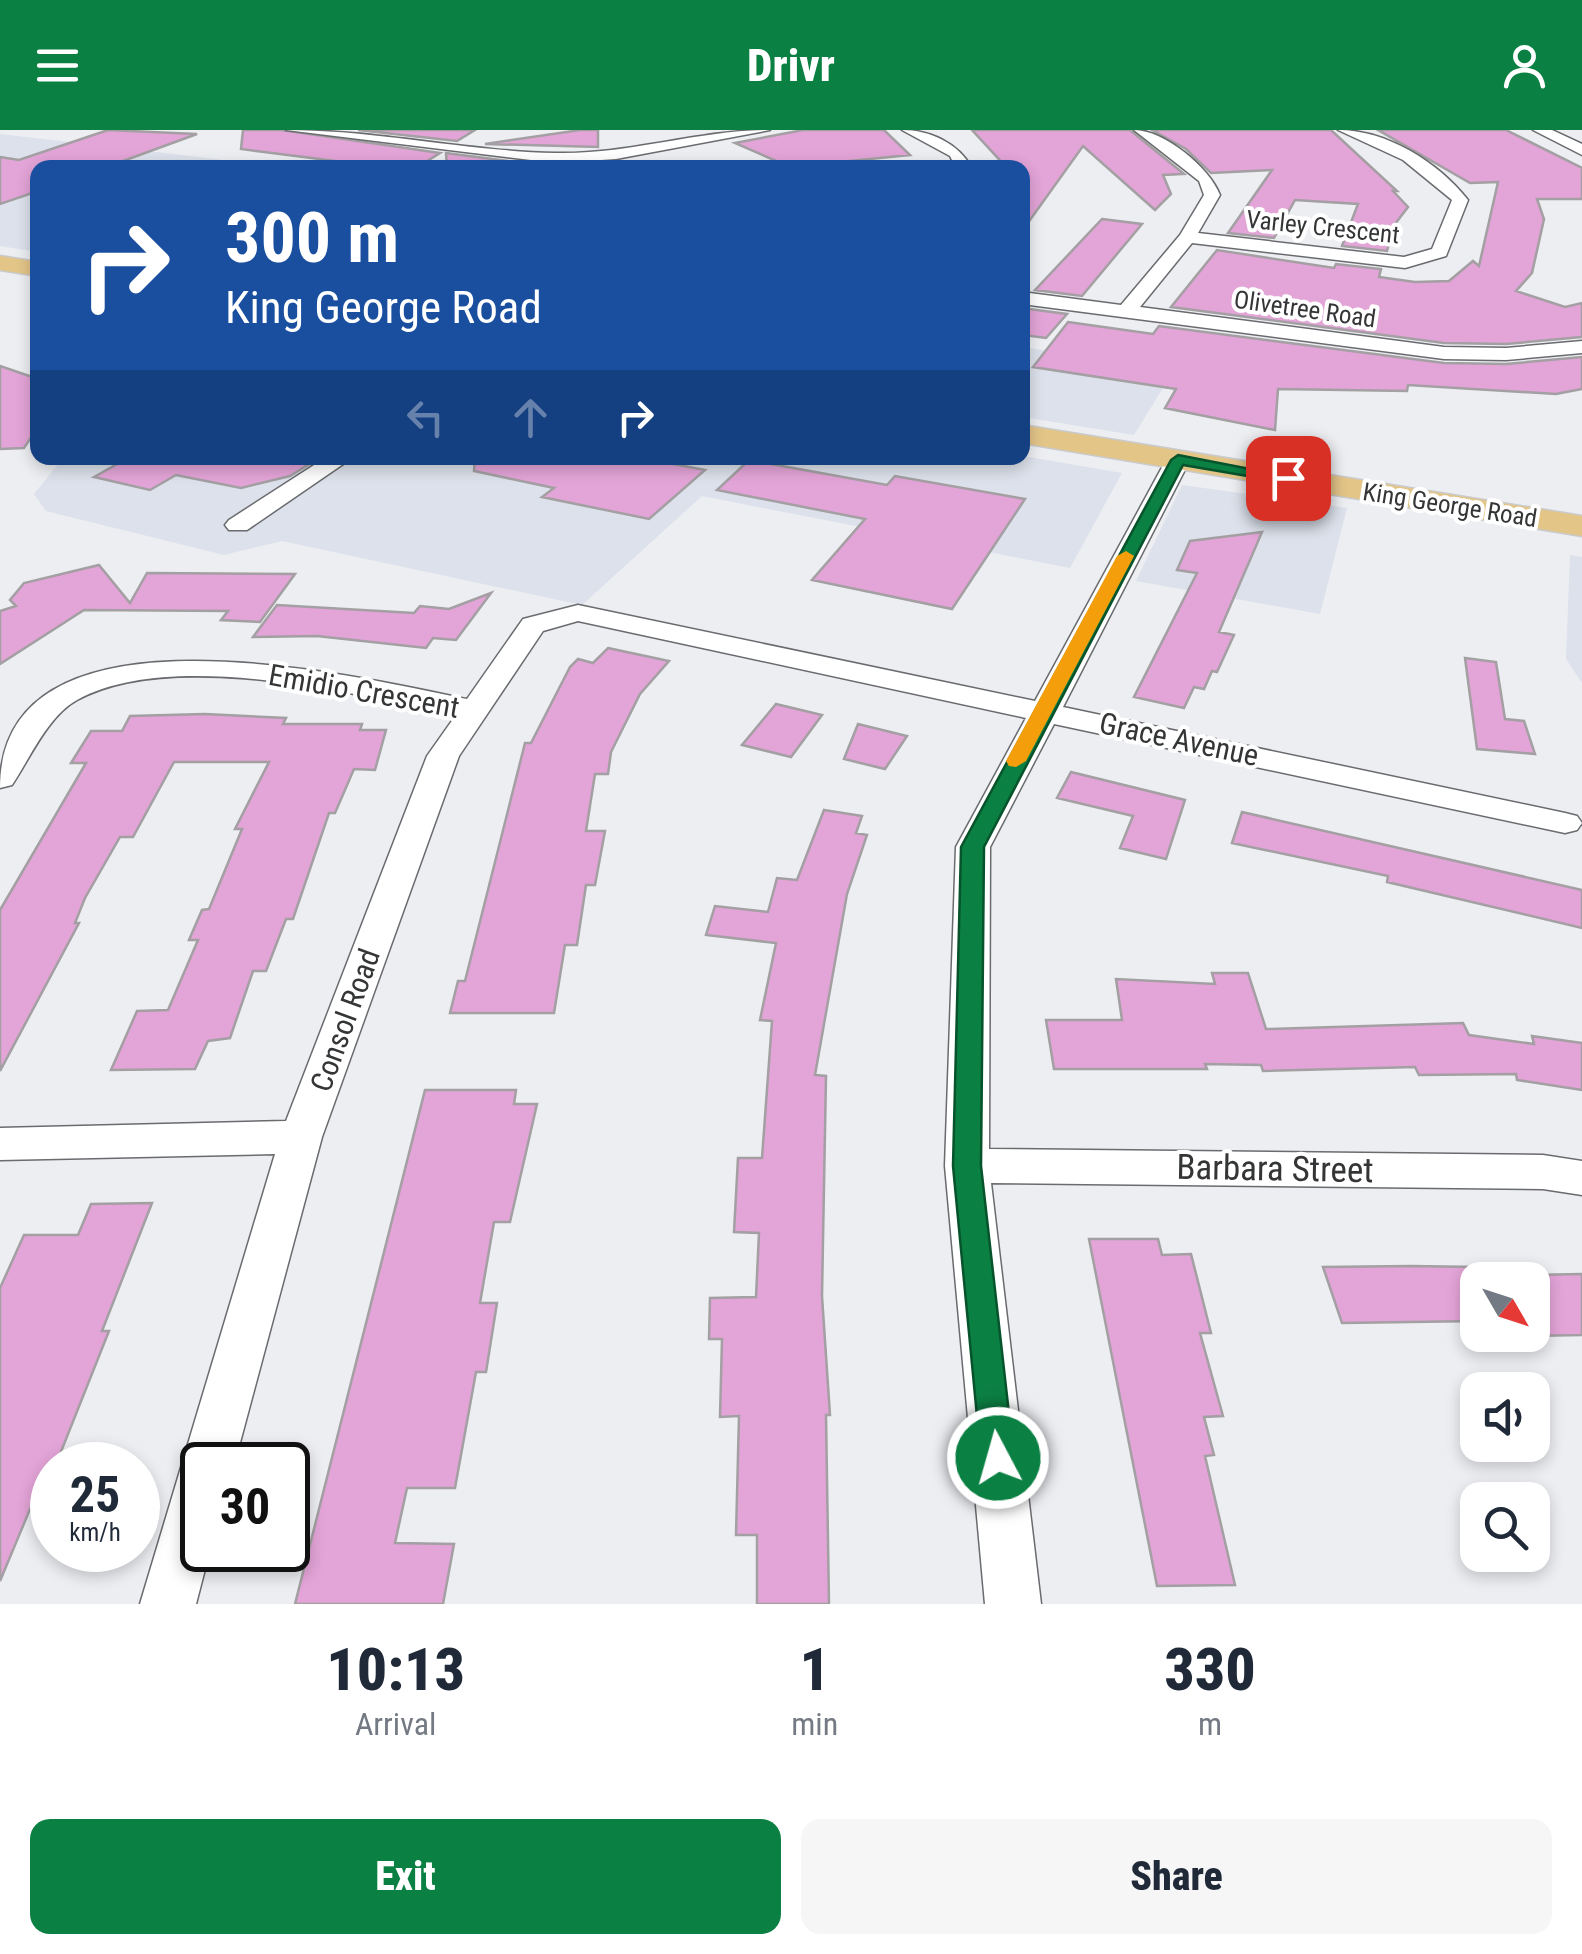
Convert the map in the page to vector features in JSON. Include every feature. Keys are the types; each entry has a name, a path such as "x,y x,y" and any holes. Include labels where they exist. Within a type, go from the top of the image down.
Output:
{"main road":[{"path":"0,263 30,268"},
{"name":"King George Road","path":"1030,435 1582,526"}],"street":[{"path":"293,130 556,158 689,144 763,130"},
{"path":"662,130 715,155"},
{"path":"909,130 956,153 960,160"},
{"path":"1126,312 1187,236 1212,195 1206,180 1142,130"},
{"name":"Varley Crescent","path":"1187,236 1405,263 1440,252 1460,200 1447,183 1390,148 1345,130"},
{"path":"1540,130 1578,146"},
{"name":"Olivetree Road","path":"1030,299 1444,353 1506,354 1582,346"},
{"path":"1013,1604 967,1166 972,847 1178,460"},
{"path":"238,525 329,465"},
{"name":"Grace Avenue","path":"558,616 578,614 1565,823"},
{"name":"Consol Road","path":"215,1442 301,1136 443,756 533,625 558,616"},
{"name":"Emidio Crescent","path":"0,778 63,695 117,674 292,673 474,710"},
{"path":"0,1144 301,1136"},
{"name":"Barbara Street","path":"967,1166 1543,1172 1582,1178"},
{"path":"168,1604 180,1562"}],"shaded area":[{"path":"0,134 222,160 30,160 30,251 0,246"},
{"path":"1030,348 1174,370 1134,435 1030,418"},
{"path":"1030,457 1122,473 1070,568 702,496 582,605 282,541 224,555 46,511 34,494 57,465 1030,465"},
{"path":"1182,485 1347,508 1320,614 1136,581"},
{"path":"1570,555 1582,557 1582,683 1566,659"}],"building":[{"path":"108,130 197,134 126,160 30,160 30,194 0,204 0,157 19,160"},
{"path":"243,130 282,130 440,153 429,160 327,160 241,149"},
{"path":"358,130 475,130 457,141"},
{"path":"598,130 598,147 485,144"},
{"path":"803,130 884,130 910,155 860,160 774,160 735,143"},
{"path":"972,130 1130,130 1184,174 1163,175 1171,194 1155,210 1083,146 1030,220 1030,160 1000,160"},
{"path":"1152,130 1331,130 1397,191 1393,191 1408,207 1395,224 1387,251 1342,246 1358,204 1295,200 1274,238 1228,233 1272,170 1211,173 1186,149"},
{"path":"1378,130 1506,130 1582,168 1582,199 1537,199 1544,219 1532,273 1516,291 1565,307 1582,303 1582,337 1506,344 1444,343 1171,307 1217,250 1334,268 1336,264 1381,269 1379,277 1415,282 1449,281 1473,261 1479,266 1498,182 1470,183"},
{"path":"446,153 501,160 446,160"},
{"path":"1102,219 1142,224 1082,296 1035,290"},
{"path":"1030,309 1067,314 1046,338 1030,336"},
{"path":"1068,322 1153,334 1159,326 1444,363 1506,364 1582,357 1582,389 1556,394 1408,385 1407,391 1278,389 1275,430 1165,408 1176,389 1033,367"},
{"path":"0,366 30,376 30,439 24,448 0,449"},
{"path":"115,465 308,465 290,476 241,488 176,475 150,490 94,477"},
{"path":"474,465 679,465 705,470 649,519 542,497 554,488 474,471"},
{"path":"744,465 777,465 887,485 895,476 1025,499 952,609 812,580 865,519 717,490"},
{"path":"1262,532 1219,632 1234,635 1217,672 1212,671 1204,689 1194,687 1184,708 1134,697 1197,573 1177,570 1190,541"},
{"path":"99,565 130,603 147,573 295,574 260,622 221,620 228,611 84,610 0,664 0,611 16,606 10,600 24,583"},
{"path":"491,593 456,640 433,638 426,648 317,636 253,637 277,605 414,613 420,606 449,609"},
{"path":"608,648 669,661 640,694 611,752 608,774 595,774 586,831 605,831 595,885 586,885 577,945 565,945 554,1013 450,1013 458,981 465,981 525,743 531,743 570,667 578,659 593,663"},
{"path":"1465,658 1496,662 1505,719 1524,721 1535,754 1477,749"},
{"path":"776,704 822,715 791,757 742,745"},
{"path":"130,716 286,718 283,724 362,724 360,730 386,730 375,770 354,769 335,813 329,813 293,919 286,919 266,971 253,971 230,1038 208,1041 195,1069 111,1070 137,1011 168,1010 198,940 189,940 202,910 209,909 242,829 235,829 269,762 174,762 133,837 120,837 85,898 75,923 79,923 0,1071 0,910 86,763 71,763 91,731 122,731"},
{"path":"858,724 907,736 885,769 844,759"},
{"path":"1071,772 1185,800 1166,859 1120,848 1133,816 1057,798"},
{"path":"824,810 862,816 856,833 867,835 847,894 815,1075 826,1076 822,1296 830,1415 826,1415 829,1604 757,1604 757,1535 736,1535 739,1416 720,1417 722,1339 709,1339 710,1298 756,1297 759,1233 734,1232 738,1158 762,1158 772,1021 760,1020 776,943 706,935 715,906 768,912 777,878 797,880"},
{"path":"1242,812 1582,890 1582,928 1387,882 1388,876 1232,843"},
{"path":"1212,973 1248,973 1266,1029 1463,1023 1469,1035 1534,1044 1532,1036 1582,1043 1582,1090 1517,1080 1516,1074 1419,1075 1415,1067 1263,1071 1261,1065 1205,1064 1207,1069 1054,1069 1046,1020 1122,1020 1116,979 1215,984"},
{"path":"425,1090 516,1090 514,1104 537,1104 510,1222 494,1222 480,1303 497,1303 486,1372 476,1372 455,1488 407,1488 395,1543 454,1544 443,1604 295,1604 303,1572 310,1572 310,1545"},
{"path":"152,1203 102,1331 109,1331 65,1442 30,1442 30,1509 0,1581 0,1288 24,1235 78,1235 91,1204"},
{"path":"1089,1239 1158,1239 1162,1255 1191,1254 1211,1333 1200,1333 1223,1416 1204,1417 1214,1455 1205,1456 1235,1585 1157,1586"},
{"path":"1323,1267 1460,1267 1460,1321 1342,1323"},
{"path":"1582,1274 1582,1335 1550,1336 1550,1275"}],"slow traffic":[{"path":"1016,761 1126,556"}],"route":[{"path":"998,1458 967,1166 972,847 1178,460 1288,478"}]}
